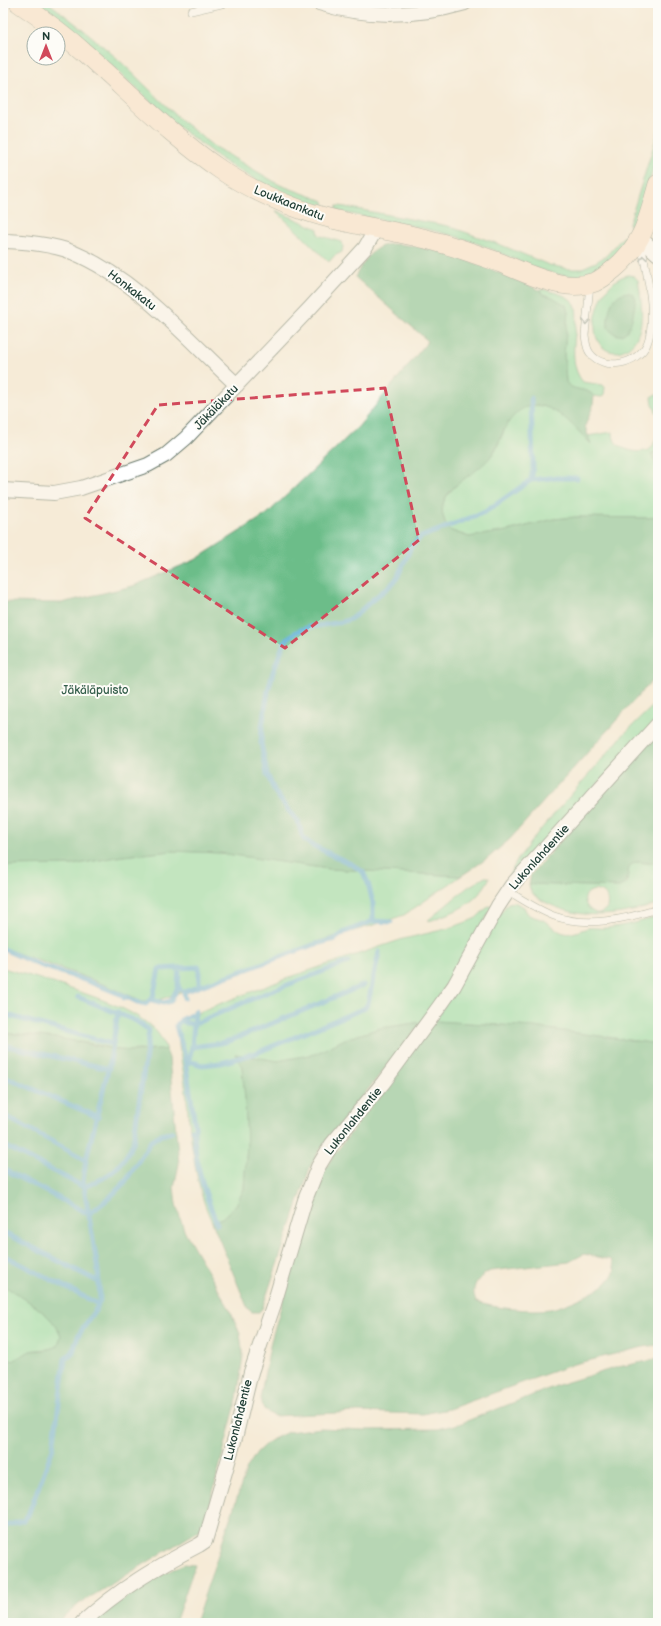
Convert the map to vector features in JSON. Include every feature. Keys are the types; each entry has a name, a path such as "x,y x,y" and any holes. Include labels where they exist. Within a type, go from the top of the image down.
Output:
{"street":[{"name":"Loukkaankatu","path":"19,3 86,54 167,128 222,171 263,194 295,208 328,218 430,240 469,251 552,282 571,285 590,283"},
{"path":"319,3 355,12 381,14 428,11 465,3"},
{"path":"590,283 603,278 631,254 640,238 658,184"},
{"name":"Jäkäläkatu","path":"3,490 44,493 64,492 148,465 166,455 186,438 311,307 365,248 376,229"},
{"path":"640,238 658,254"},
{"name":"Honkakatu","path":"3,241 62,248 92,262 131,287 156,308 237,385"},
{"name":"Lukonlahdentie","path":"82,1623 101,1606 139,1578 160,1565 199,1545 206,1538 241,1417 251,1372 274,1304 312,1180 332,1144 383,1083 454,986 498,906 508,891 526,869 589,802 658,724"}],"lane":[{"path":"191,11 226,3"},
{"path":"590,283 585,335 590,353 598,360 609,363 621,363 636,357 647,343 651,317 640,238"},
{"path":"508,891 553,916 579,921 605,921 636,916 658,909"}],"highlighted area":[{"path":"385,388 419,540 285,648 85,518 158,405"}],"green space":[{"path":"40,3 49,3 90,35 119,60 181,120 213,146 280,185 324,201 325,206 319,206 277,192 226,163 176,125 67,25"},
{"path":"658,132 658,152 640,214 634,228 631,229 629,224"},
{"path":"337,206 448,226 501,245 549,265 569,269 580,269 596,262 607,255 623,237 627,237 628,240 607,264 593,272 578,276 564,275 535,268 464,239 420,228 345,213 336,210"},
{"path":"275,210 318,229 318,234 321,236 342,242 342,252 334,256 329,262"},
{"name":"Jäkäläpuisto","path":"384,245 410,245 429,249 467,260 540,290 542,294 552,297 566,305 568,312 564,354 566,382 572,387 588,391 594,396 593,406 585,426 591,444 562,416 551,410 541,406 530,406 519,411 508,423 491,456 483,465 454,487 447,496 443,505 443,516 449,530 469,537 507,531 554,519 576,517 649,518 658,515 658,674 510,839 488,858 461,876 329,869 220,853 172,851 122,856 72,865 3,866 3,602 61,603 133,586 195,560 267,514 359,426 428,341 355,277 369,255"},
{"path":"628,275 634,276 638,280 642,308 641,323 637,337 629,347 618,352 612,352 607,350 598,341 595,331 596,316 602,297 607,289 619,278"},
{"path":"542,289 563,295 573,302 576,308 577,316 574,361 577,372 583,382 603,385 605,387 604,396 594,396 587,391 572,388 566,382 564,354 568,312 552,297 542,294 540,290"},
{"path":"628,292 633,294 636,298 632,321 623,334 618,335 608,328 609,310 614,300 618,296 622,293"},
{"path":"656,394 658,395 658,416 653,405 652,397"},
{"path":"536,405 552,409 559,413 566,418 590,443 587,436 613,432 613,437 617,444 625,449 639,452 651,448 658,434 658,450 651,454 658,469 658,515 650,518 576,517 554,519 507,531 469,537 449,530 444,519 442,507 449,493 454,487 490,457 498,445 512,417 517,411 523,407"},
{"path":"658,450 658,469 651,454"},
{"path":"658,701 658,719 503,886 518,859 535,836 624,734"},
{"path":"658,731 658,864 637,862 630,865 626,882 622,886 618,887 529,884 531,875 534,871"},
{"path":"172,851 220,853 329,869 461,876 404,915 319,941 159,1000 143,1001 93,980 3,948 3,866 72,865 122,856"},
{"path":"637,862 658,864 658,904 616,914 602,915 574,912 561,909 535,896 531,891 529,884 619,887 627,883 630,865","holes":["594,890 604,893 608,901 607,908 600,914 595,913 587,907 585,903 586,896 589,892"]},
{"path":"485,877 488,877 489,879 485,886 470,902 457,910 427,921 468,887"},
{"path":"514,902 524,907 529,915 543,920 558,931 564,933 573,933 588,928 604,928 626,925 658,916 658,1044 533,1027 435,1021 496,919 508,903"},
{"path":"489,906 492,907 464,958 422,1022 381,1028 345,1039 315,1054 278,1061 235,1054 242,1067 245,1098 247,1144 244,1189 236,1205 222,1218 212,1222 200,1188 193,1152 179,1043 179,1023 206,1009 293,976 403,939 446,929 467,922 476,918"},
{"path":"3,968 78,991 123,1009 147,1023 156,1031 166,1050 120,1050 26,1034 3,1033"},
{"path":"435,1021 533,1027 658,1044 658,1345 643,1347 574,1364 449,1409 423,1414 357,1412 274,1416 264,1410 261,1403 261,1393 271,1341 307,1217 322,1173","holes":["584,1254 612,1260 615,1271 604,1285 581,1298 556,1308 542,1310 502,1308 476,1302 474,1297 474,1287 478,1280 490,1271 569,1262"]},
{"path":"422,1022 319,1151 311,1165 262,1309 259,1312 252,1312 248,1309 212,1222 222,1218 236,1205 244,1189 247,1144 245,1098 242,1067 235,1054 278,1061 315,1054 345,1039 381,1028"},
{"path":"3,1033 58,1038 118,1050 166,1050 169,1058 179,1164 174,1187 176,1204 184,1230 229,1308 240,1334 243,1356 237,1399 204,1527 79,1604 57,1623 3,1623 3,1345 7,1358 13,1361 30,1351 45,1350 58,1346 61,1336 58,1328 45,1314 3,1285"},
{"path":"3,1285 28,1301 52,1321 58,1328 61,1336 58,1346 31,1351 14,1361 11,1361 7,1357 4,1339"},
{"path":"658,1359 658,1623 195,1623 247,1468 257,1452 269,1441 288,1432 321,1428 365,1430 438,1429 459,1424 561,1384 618,1367"},
{"path":"184,1564 195,1565 175,1623 93,1623 136,1590"}],"waterway":[{"path":"184,992 313,945 335,939 345,932 373,921 373,903 368,883 363,872 353,865 312,845 304,839 298,821 275,792 267,774 261,743 268,691 273,672 284,643 289,637 298,631 311,627 342,622 350,619 392,584 397,578 411,547 421,537 485,512 531,480 533,469 531,398"},
{"path":"531,480 577,478"},
{"path":"373,921 391,922"},
{"path":"3,949 39,965 87,981 125,996"},
{"path":"189,1061 202,1065 221,1063 256,1053 365,1008 368,1003 379,952"},
{"path":"181,1020 186,1023 194,1024 266,993 348,962"},
{"path":"124,998 125,996 137,1002 146,1004 153,997 159,969 199,967 199,986"},
{"path":"179,968 178,987 180,989"},
{"path":"192,1047 232,1040 364,985"},
{"path":"152,1000 163,1003 171,1001 178,987"},
{"path":"184,992 185,998"},
{"path":"3,1145 84,1187 93,1184 114,1171 129,1151 133,1143 149,1030 136,1021 78,997"},
{"path":"192,1130 195,1129 195,1125 184,1052 176,1026 181,1020 195,1013 195,1011"},
{"path":"3,1527 24,1520 28,1515 53,1448 65,1359 73,1352 78,1336 96,1309 100,1300 98,1270 83,1181 86,1160 110,1062 118,1012"},
{"path":"188,1063 192,1047 195,1012"},
{"path":"3,1014 112,1044"},
{"path":"3,1045 109,1069"},
{"path":"3,1076 98,1117"},
{"path":"3,1115 86,1160"},
{"path":"194,1130 194,1142 198,1166 204,1190 217,1224"},
{"path":"3,1169 89,1214 109,1198 125,1182 151,1141 158,1136 172,1132"},
{"path":"3,1232 99,1282"},
{"path":"3,1255 98,1304"}]}
